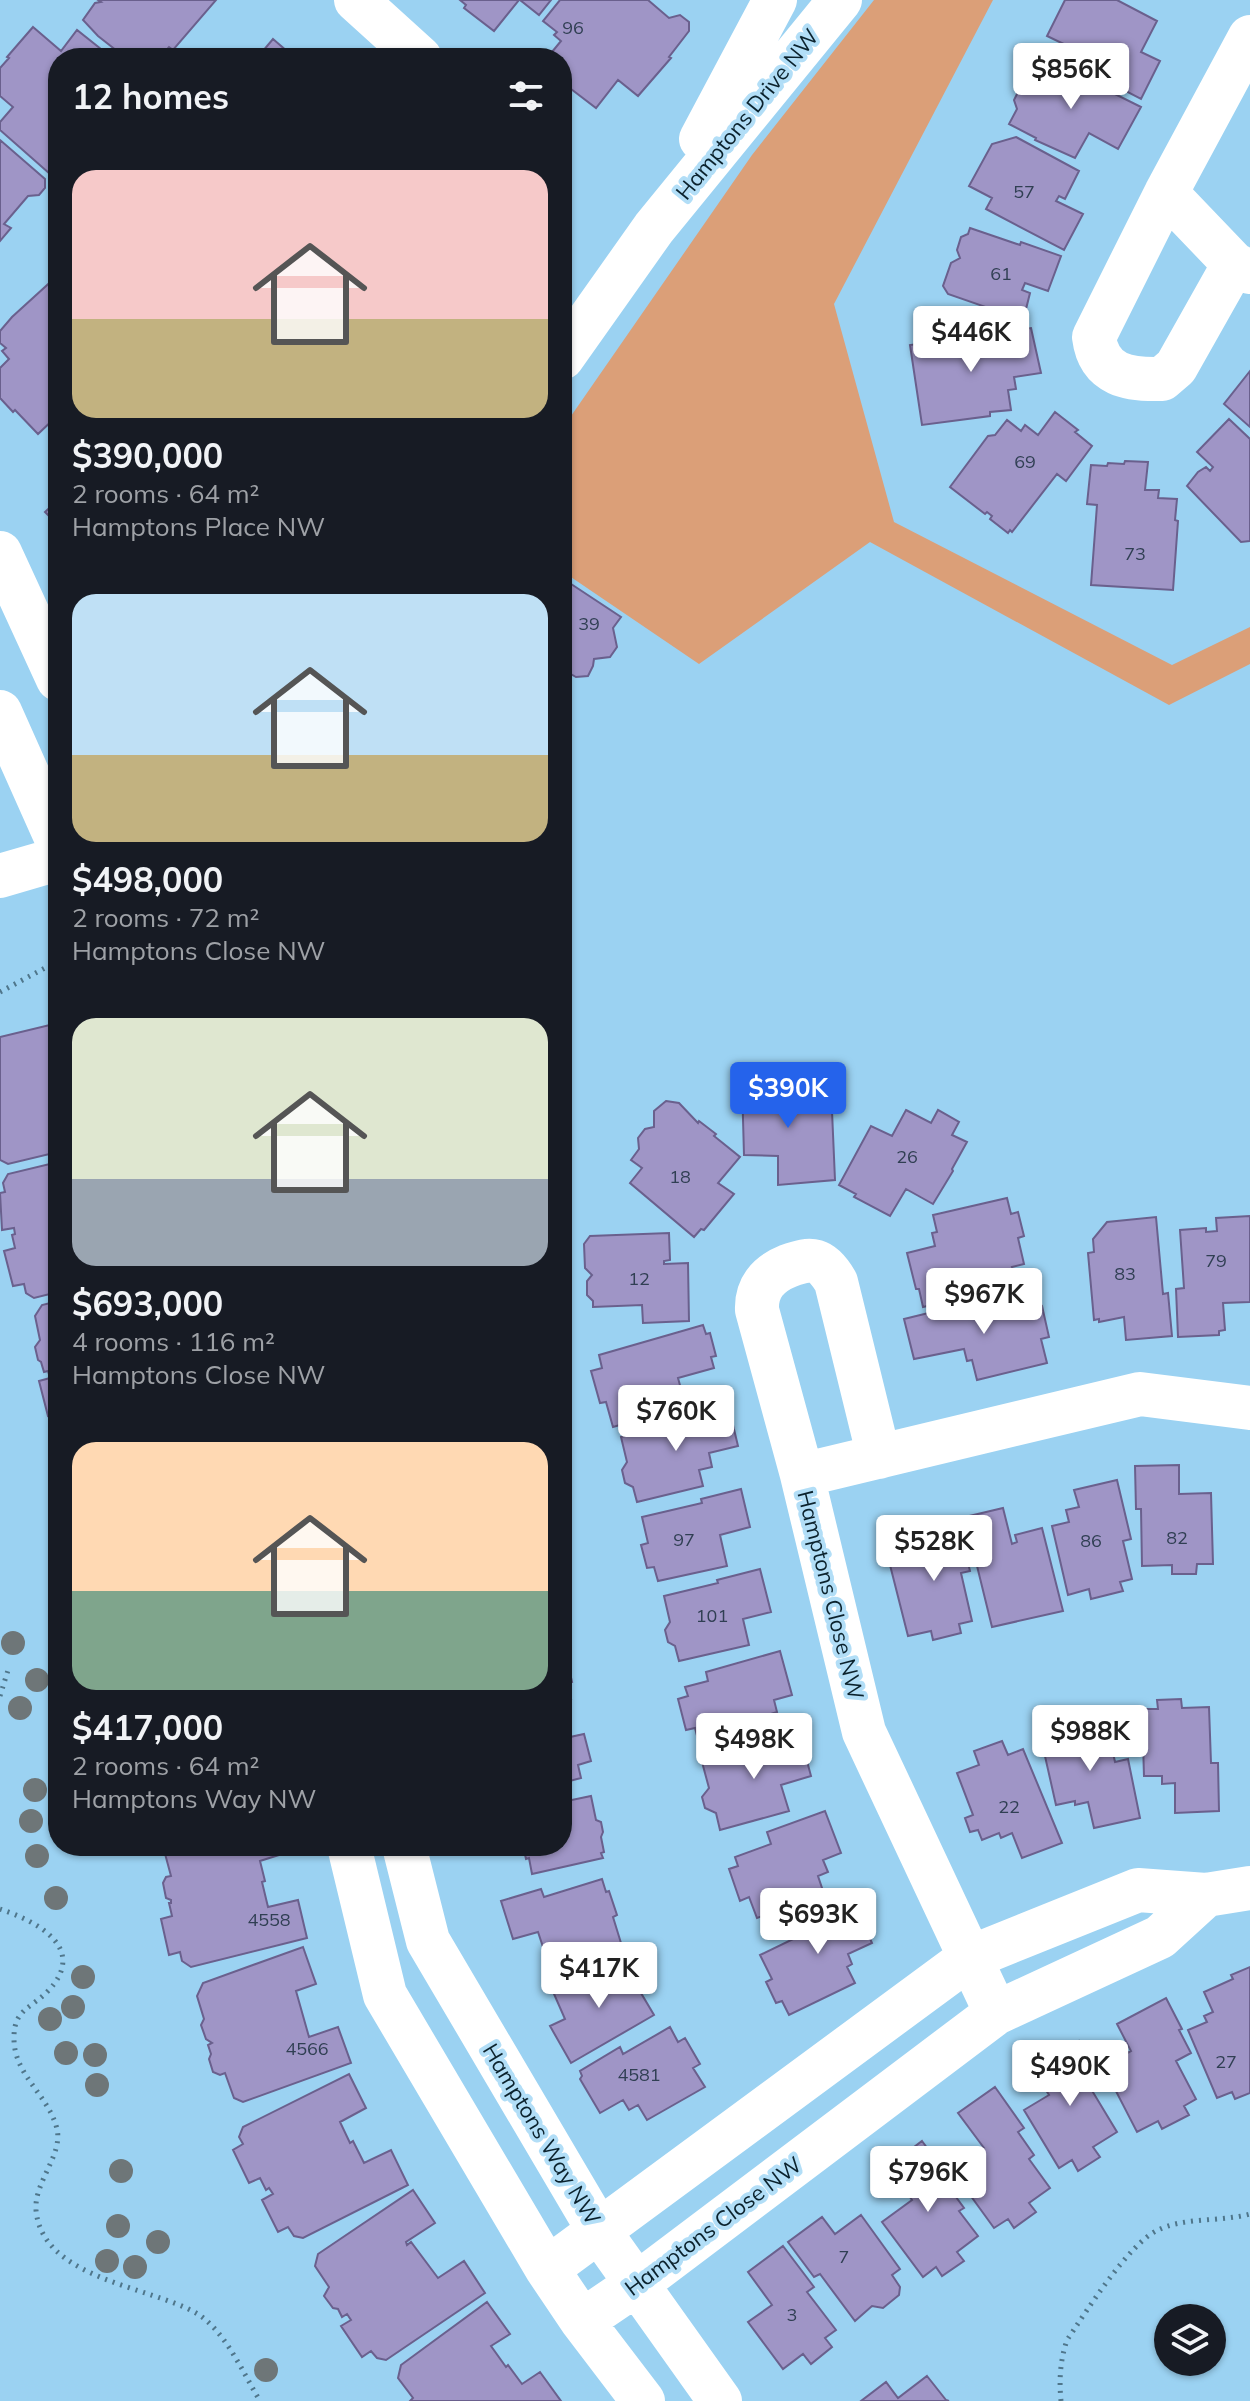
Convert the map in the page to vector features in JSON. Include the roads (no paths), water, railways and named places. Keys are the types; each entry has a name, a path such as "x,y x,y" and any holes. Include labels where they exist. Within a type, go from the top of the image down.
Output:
{"street":[{"path":"356,0 409,48"},
{"name":"Hamptons Drive NW","path":"654,228 775,0"},
{"name":"Hamptons Drive NW","path":"572,344 654,228 840,0"},
{"path":"1166,193 1242,268 1176,367 1162,379 1126,377 1113,372 1096,351 1094,337 1166,193 1250,37"},
{"path":"0,553 48,657"},
{"path":"0,712 48,820"},
{"path":"0,876 48,862"},
{"path":"802,1475 757,1310 757,1299 774,1271 806,1259 822,1264 836,1282 879,1457"},
{"name":"Hamptons Close NW","path":"996,2013 864,1732 802,1475 1140,1394 1250,1408"},
{"path":"351,1856 385,1995 547,2269 643,2401"},
{"name":"Hamptons Way NW","path":"407,1856 428,1941 599,2231 720,2401"},
{"path":"547,2269 969,1958 1138,1890 1206,1895 1250,1888"},
{"name":"Hamptons Close NW","path":"582,2321 638,2283 996,2013 1160,1937 1206,1895"}]}
